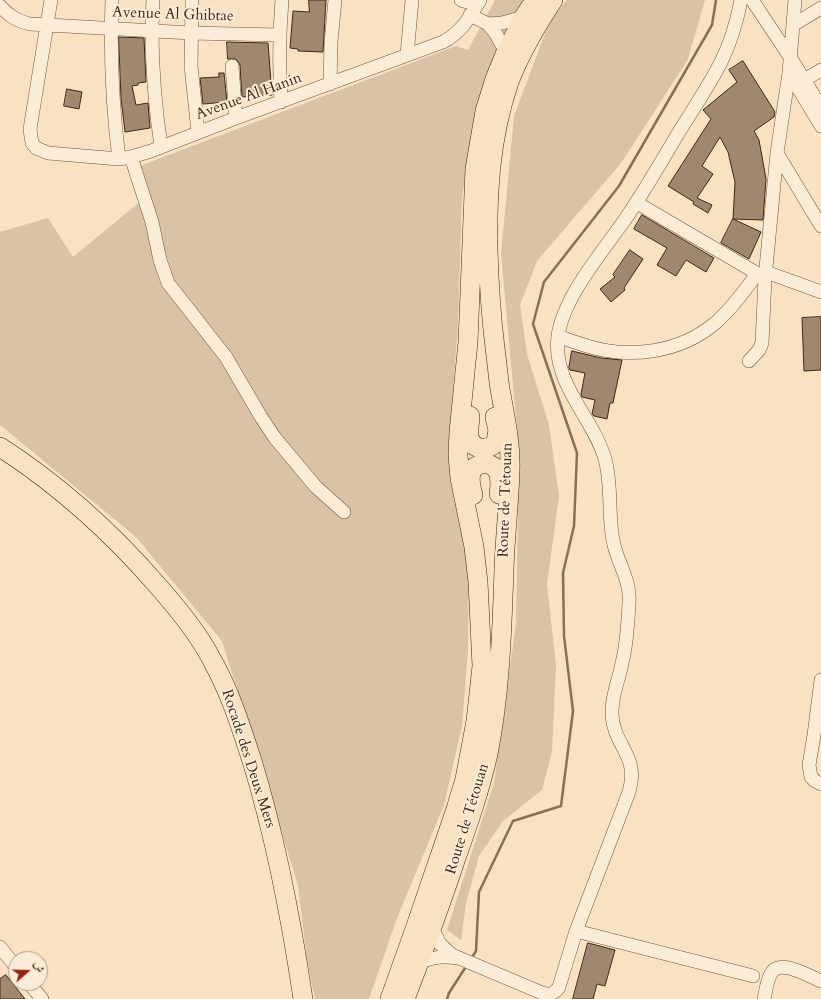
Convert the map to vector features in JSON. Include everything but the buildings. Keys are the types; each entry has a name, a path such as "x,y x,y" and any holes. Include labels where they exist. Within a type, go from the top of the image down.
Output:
{"highway":[{"name":"Route de Tétouan","path":"405,999 432,928 472,813 480,786 493,725 491,667 476,567 460,478 458,455 459,432 468,342 472,211 475,169 485,111 495,79 506,52 524,17 535,0"},
{"name":"Route de Tétouan","path":"390,999 456,809 471,749 476,721 491,667 510,462 508,430 500,387 489,278 488,223 490,170 493,144 500,111 510,80 522,51 553,0"},
{"path":"472,211 476,282 473,375 469,433 473,444 483,449 494,445 498,437 486,349 484,315 483,280 488,223"},
{"name":"Rocade des Deux Mers","path":"0,447 47,480 90,516 139,565 168,597 201,641 212,659 225,686 246,740 272,831 288,908 303,999"},
{"path":"484,464 488,464 496,468 500,483 491,667 485,608 481,542 470,481 473,469 476,466 484,464"},
{"name":"Rocade des Deux Mers","path":"90,516 191,646 215,690 229,724 256,814 280,922 292,999"}],"street":[{"path":"48,24 51,0"},
{"path":"112,0 111,80 114,116 125,158 152,222 163,273 168,283 226,357 261,418 275,438 316,487 344,512"},
{"path":"153,0 152,31 154,89 161,147"},
{"path":"192,0 191,66 198,132"},
{"path":"281,102 279,35 282,0"},
{"path":"330,84 331,42 335,0"},
{"path":"407,55 412,0"},
{"path":"461,0 476,7 496,34 506,52"},
{"path":"432,928 440,944 448,952 465,961 542,993 550,994 557,990 576,931 631,785 632,777 630,762 612,723 613,699 623,662 630,596 627,579 614,547 611,533 609,477 605,458 595,434 571,395 564,380 560,365 558,336 572,297 637,203 721,63 732,37 741,0"},
{"path":"752,0 821,107"},
{"path":"749,361 759,350 762,343 763,275 777,153 789,73 795,0"},
{"name":"Avenue Al Ghibtae","path":"0,6 10,16 22,23 30,24 191,33 279,35"},
{"name":"Avenue Al Hanin","path":"48,24 32,120 30,136 32,143 36,148 48,154 125,158 161,147 449,39 458,32 476,7"},
{"path":"793,25 821,8"},
{"path":"488,24 502,24 524,17"},
{"path":"232,66 236,118"},
{"path":"804,80 821,70"},
{"path":"789,73 821,126"},
{"path":"777,153 821,226"},
{"path":"637,203 763,275 821,292"},
{"path":"558,336 588,346 619,352 649,351 673,347 694,337 714,324 763,275"},
{"path":"821,680 809,765 811,777 815,782 821,784"},
{"path":"576,931 753,976"},
{"path":"419,963 435,957 446,956 465,961"},
{"path":"764,999 769,976 771,972 778,967 787,966 821,981"},
{"path":"36,991 42,999"}],"shaded area":[{"path":"495,0 526,0 476,109 462,197 458,322 449,448 469,565 468,649 462,726 444,805 397,918 369,999 315,999 307,961 298,885 222,641 136,537 0,425 0,232 48,218 73,257 142,200 137,167 456,46 468,50"},
{"path":"567,0 705,0 688,59 622,162 537,261 520,305 527,354 549,425 559,496 547,584 556,666 552,752 542,790 503,821 479,856 466,903 461,940 447,930 494,783 516,624 519,450 501,254 514,116 550,20"}],"waterway":[{"path":"471,959 476,951 479,892 513,821 561,806 573,711 564,636 563,573 574,526 577,453 533,324 544,282 619,186 712,25 716,0"},
{"path":"447,999 449,993 467,965"}]}
